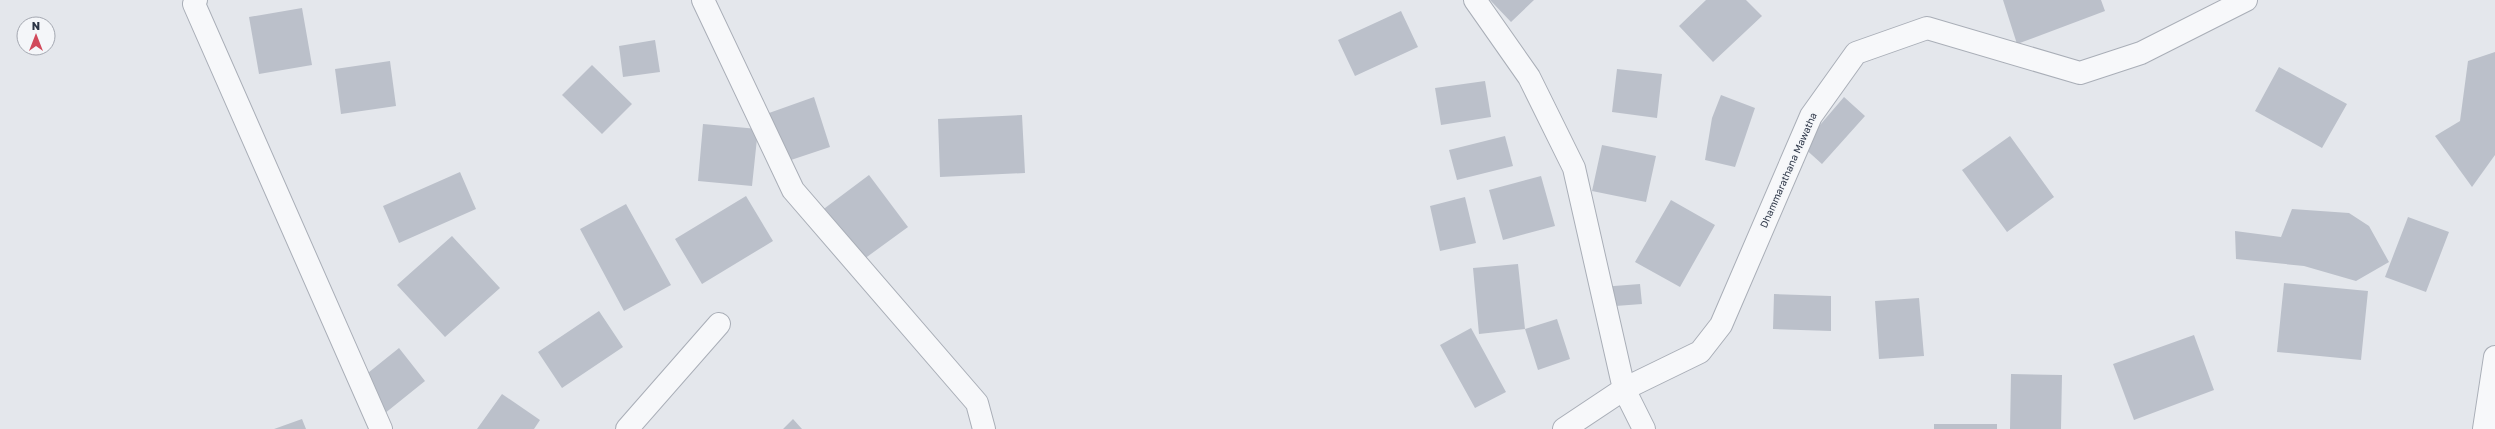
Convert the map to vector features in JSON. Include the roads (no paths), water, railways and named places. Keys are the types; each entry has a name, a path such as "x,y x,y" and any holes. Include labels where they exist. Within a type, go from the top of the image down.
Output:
{"street":[{"path":"196,0 194,4 381,429"},
{"path":"703,0 793,190 977,403 984,429"},
{"path":"1475,0 1529,77 1574,168 1624,390 1644,429"},
{"name":"Dhammarathana Mawatha","path":"1564,429 1624,390 1700,352 1721,325 1811,116 1856,53 1927,28 2080,73 2141,53 2246,0"},
{"path":"627,429 719,324"},
{"path":"2484,429 2495,357"}]}
